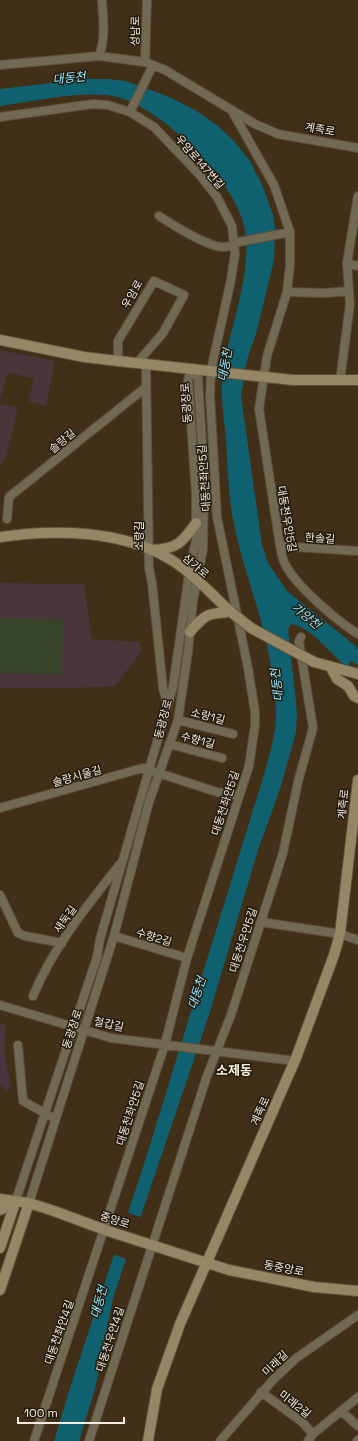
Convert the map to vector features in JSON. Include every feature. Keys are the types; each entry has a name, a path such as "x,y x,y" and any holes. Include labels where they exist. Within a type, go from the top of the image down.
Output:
{"main road":[{"path":"0,340 84,357 142,364 211,370 293,380 358,380"},
{"path":"150,550 162,550 183,542 196,523"},
{"name":"삼가로","path":"0,537 71,533 120,538 168,558 251,628 314,662 358,674"},
{"path":"190,632 202,618 214,613 231,612"},
{"path":"330,666 337,679 348,686 354,696 358,698"},
{"name":"계족로","path":"148,1441 157,1389 180,1324 295,1061 334,955 340,934 358,780"},
{"name":"중앙로","path":"0,1199 15,1203 29,1203 206,1263"},
{"name":"중앙로","path":"0,1210 15,1203"},
{"name":"동광장로","path":"0,1248 15,1203"},
{"name":"동광장로","path":"0,1290 29,1203"},
{"name":"동중앙로","path":"206,1263 229,1270 314,1287 358,1292"}],"street":[{"path":"99,56 102,49 102,0"},
{"name":"성남로","path":"147,0 149,64"},
{"name":"계족로","path":"0,65 99,56 149,64 165,70 232,111 255,124 278,134 358,148"},
{"path":"130,112 149,64"},
{"name":"우암로147번길","path":"0,116 93,104 108,105 130,112 154,127 199,174 217,197 232,226 235,244 232,280 211,370"},
{"name":"대동천우안5길","path":"232,111 274,185 290,232 290,264 287,292 272,336 263,376 259,409 280,546 284,562 292,575 317,601 358,634"},
{"path":"340,381 348,328 349,291 347,263 358,196"},
{"path":"159,216 177,228 214,245 222,247 290,232"},
{"path":"347,263 358,266"},
{"name":"우암로","path":"118,361 118,341 154,281 184,295 163,333 142,364"},
{"path":"287,292 325,293 349,291"},
{"name":"소랑길","path":"142,364 146,388 150,550 149,568 152,583 163,688 168,705"},
{"name":"동광장로","path":"15,1203 46,1115 73,1027 97,957 100,939 173,687 192,577 196,540 196,494 188,380 192,369"},
{"name":"동광장로","path":"29,1203 114,936 149,802 178,720 190,632 192,577 203,549 204,476 198,378 192,369"},
{"name":"대동천좌안5길","path":"105,1230 167,1044 187,958 251,760 255,712 230,570 217,517 210,394 211,370"},
{"name":"솔랑길","path":"7,519 9,497 146,388"},
{"name":"한솔길","path":"280,546 358,551"},
{"name":"대동천우안5길","path":"151,1244 214,1051 231,1015 283,853 298,782 313,728 299,641 301,636"},
{"name":"소랑1길","path":"178,720 233,734"},
{"name":"수향1길","path":"169,744 222,758"},
{"name":"솔랑시울길","path":"0,808 143,768 217,792 239,796"},
{"name":"새둑길","path":"33,996 43,971 123,860"},
{"path":"0,895 18,933 25,936 62,943"},
{"path":"261,922 340,934 358,940"},
{"name":"수향2길","path":"114,936 187,958"},
{"name":"철갑길","path":"0,1005 111,1038 214,1051"},
{"path":"18,1045 23,1101 46,1115 56,1119"},
{"path":"214,1051 295,1061"},
{"name":"대동천좌안4길","path":"34,1441 105,1230"},
{"name":"대동천우안4길","path":"89,1441 151,1244"},
{"name":"미래길","path":"220,1441 261,1392 295,1358 358,1315"},
{"name":"미래2길","path":"261,1392 302,1422 311,1438"},
{"path":"311,1438 358,1397"},
{"path":"341,1411 358,1426"}],"shaded area":[{"path":"0,350 55,361 46,406 28,401 34,379 8,372 0,400"},
{"path":"0,404 18,407 7,455 0,465"},
{"path":"0,583 84,584 92,639 139,642 142,651 115,686 74,688 0,688"},
{"path":"0,1024 5,1025 5,1055 11,1088 7,1091 0,1085"}],"green space":[{"path":"0,618 64,620 61,675 0,673"}],"water":[{"name":"대동천","path":"85,79 125,81 167,96 195,110 218,126 233,140 250,161 263,187 273,215 275,229 274,260 256,334 247,360 241,396 262,545 268,563 287,591 357,647 348,668 306,630 291,624 288,629 297,712 296,732 281,786 258,850 209,1015 113,1298 95,1389 79,1441 54,1441 146,1158 266,768 276,724 273,680 266,641 240,550 232,516 223,407 223,375 245,270 246,235 241,215 229,192 213,170 193,148 172,128 149,112 127,100 107,95 94,94 0,106 0,89"}],"pier":[{"path":"126,1212 143,1218 129,1260 112,1254"}],"waterway":[{"name":"가양천","path":"341,643 358,658"}],"district":[{"name":"소제동","path":"234,1070"}]}
